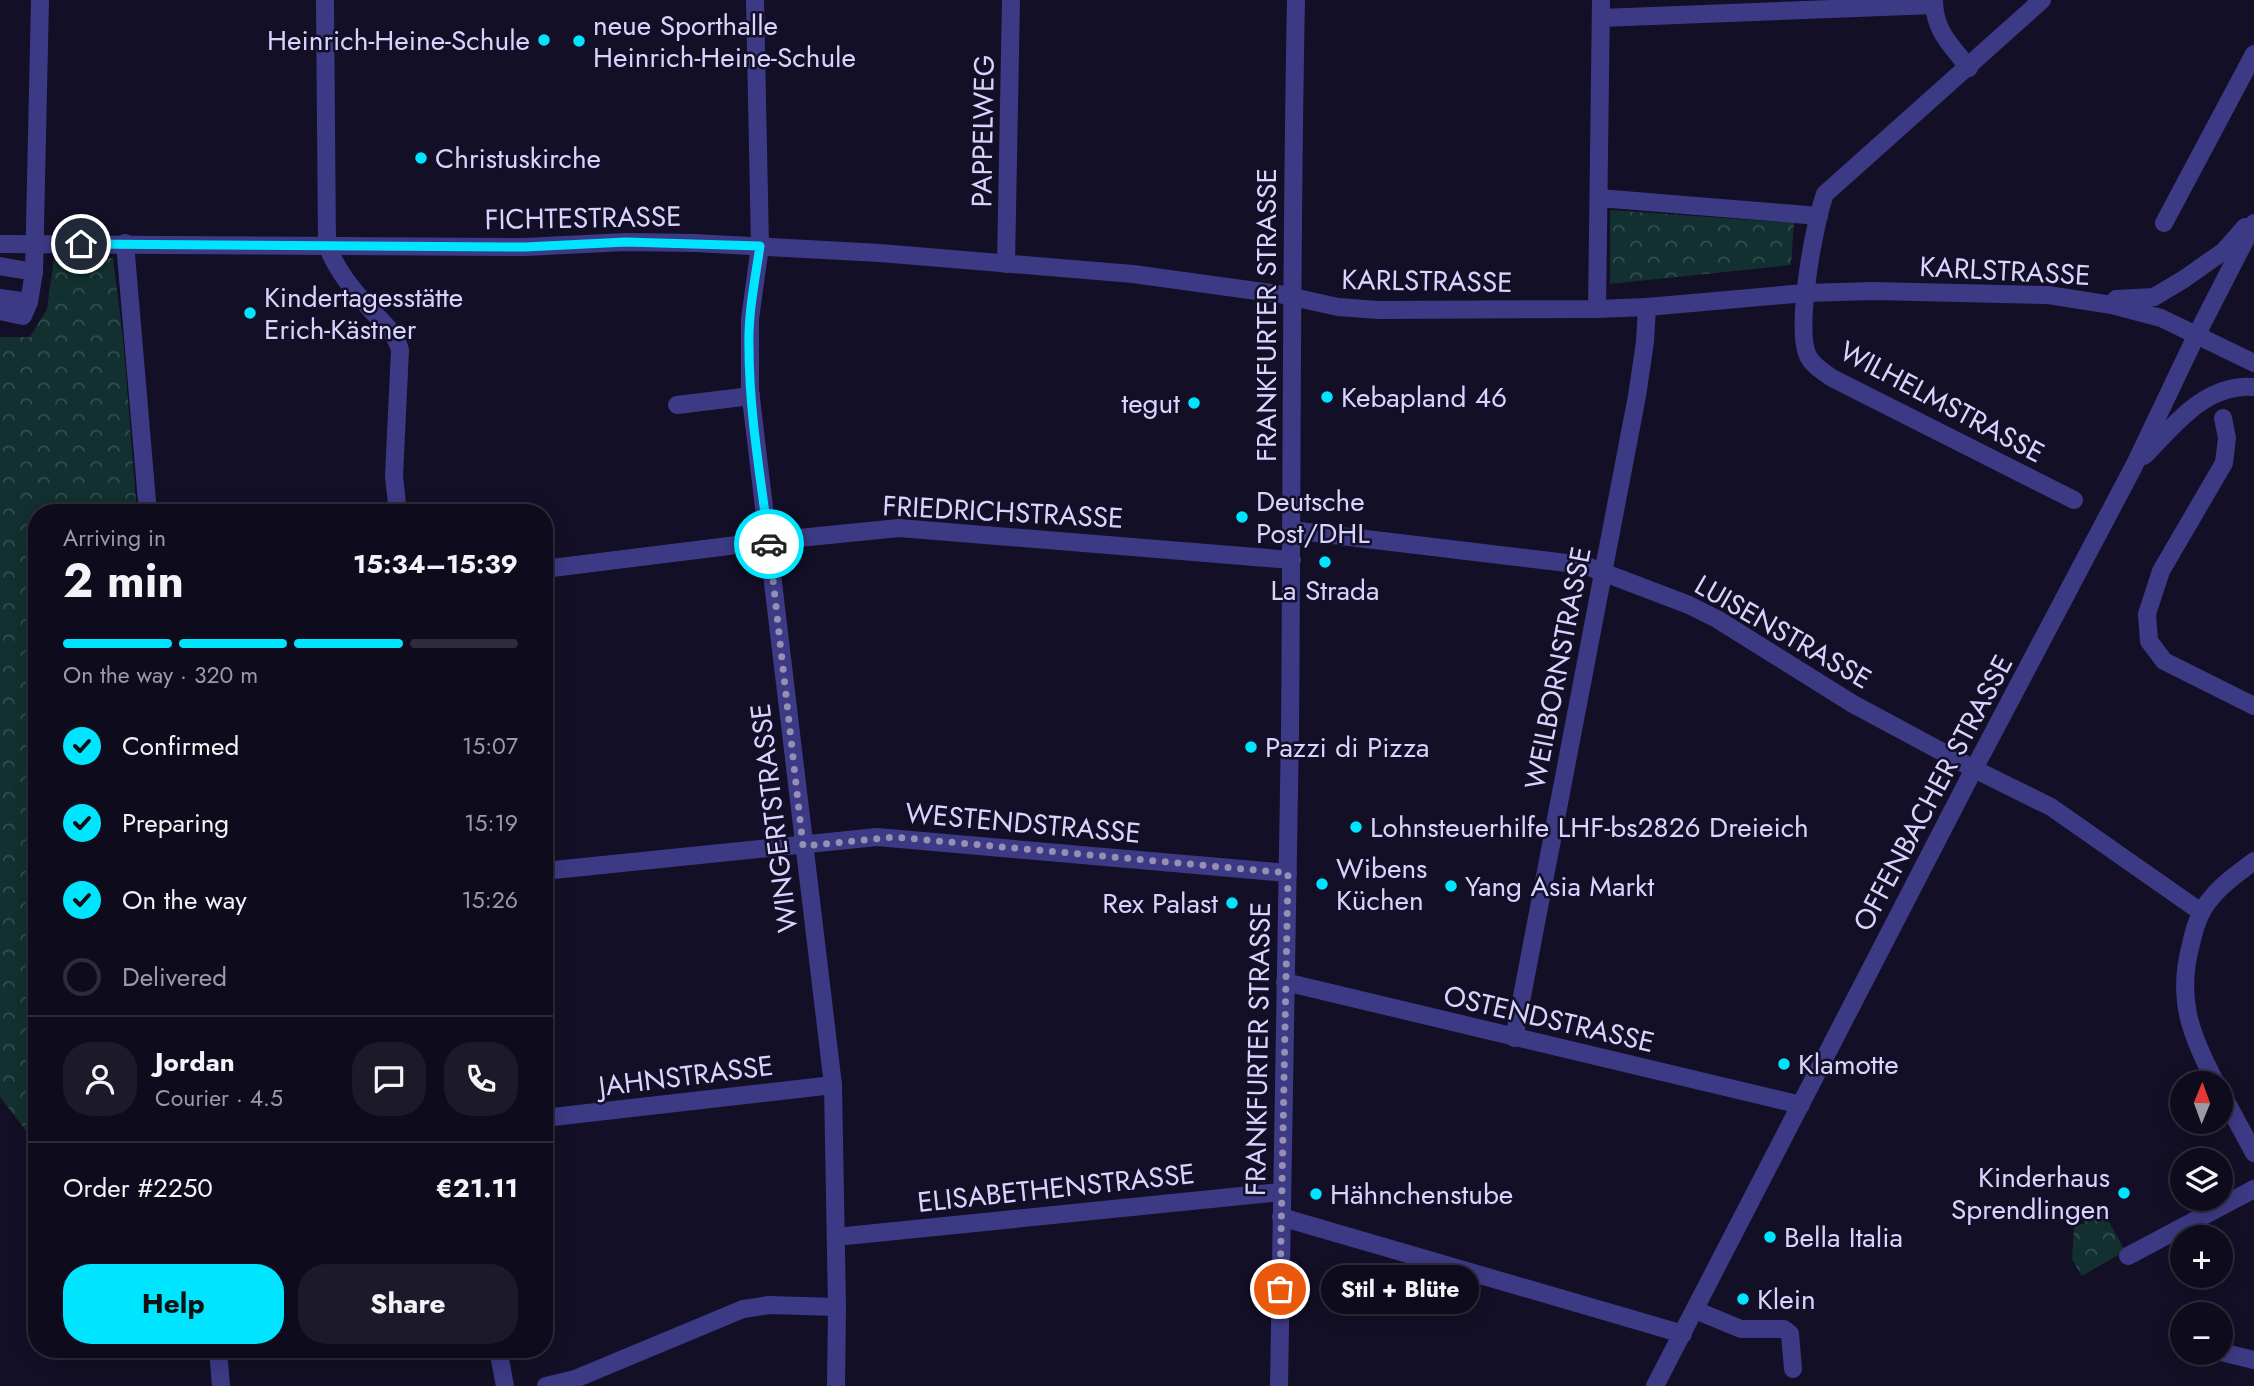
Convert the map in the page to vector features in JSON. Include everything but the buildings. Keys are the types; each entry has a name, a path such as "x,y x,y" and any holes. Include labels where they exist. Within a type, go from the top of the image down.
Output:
{"street":[{"path":"0,311 23,316 29,302 34,272 40,0"},
{"path":"325,0 327,245 331,258 354,291 398,342 400,350 394,476 397,504"},
{"name":"WINGERTSTRASSE","path":"755,0 760,246 750,319 751,396 833,1085 836,1386"},
{"name":"PAPPELWEG","path":"1006,264 1011,0"},
{"name":"FRANKFURTER STRASSE","path":"1279,1386 1292,560 1291,297 1296,0"},
{"name":"WILHELMSTRASSE","path":"2042,0 1969,68 1830,187 1825,194 1819,216 1805,293 1802,332 1809,359 1832,378 2074,500"},
{"path":"1597,309 1601,9 1934,3 1934,18 1938,29 1969,68"},
{"path":"2164,223 2254,54"},
{"path":"1599,198 1819,216"},
{"path":"2081,299 2154,297 2224,251 2254,217"},
{"name":"OFFENBACHER STRASSE","path":"1655,1386 2134,466 2254,223"},
{"name":"FICHTESTRASSE","path":"0,244 525,247 626,242 760,246 1133,274 1291,297"},
{"path":"125,243 147,504"},
{"path":"0,266 34,272"},
{"name":"KARLSTRASSE","path":"1291,297 1338,307 1378,310 1597,309 1805,293 2048,295 2081,299 2161,318 2254,363"},
{"path":"0,298 29,302"},
{"name":"WEILBORNSTRASSE","path":"1514,1038 1640,383 1647,307"},
{"path":"2134,466 2198,401 2242,386 2254,387"},
{"path":"677,405 751,396"},
{"path":"2223,418 2227,438 2224,463 2161,571 2147,614 2149,641 2164,661 2254,706"},
{"name":"FRIEDRICHSTRASSE","path":"553,568 769,541 919,528 1292,560"},
{"name":"LUISENSTRASSE","path":"1291,530 1584,565 1703,611 1853,704 2051,807 2201,912"},
{"name":"WESTENDSTRASSE","path":"553,869 894,837 1288,873"},
{"path":"2210,1071 2192,1032 2185,999 2185,972 2189,952 2201,912 2224,883 2254,861"},
{"name":"OSTENDSTRASSE","path":"1285,982 1801,1105"},
{"name":"JAHNSTRASSE","path":"553,1117 833,1085"},
{"path":"2233,1114 2254,1153"},
{"path":"2128,1256 2254,1189"},
{"name":"ELISABETHENSTRASSE","path":"836,1237 1281,1192"},
{"path":"1281,1217 1683,1334"},
{"path":"546,1386 575,1379 750,1308 769,1305 837,1307"},
{"path":"1695,1310 1741,1329 1784,1329 1790,1334 1793,1369"},
{"path":"2233,1355 2254,1360"},
{"path":"219,1358 221,1386"},
{"path":"500,1358 505,1386"}],"green space":[{"path":"1610,210 1794,223 1791,265 1610,284"},
{"path":"54,258 113,258 123,338 136,504 28,504 28,1133 0,1097 0,337 30,337 47,309"},
{"path":"2093,1207 2103,1211 2125,1251 2082,1276 2072,1259 2074,1227 2085,1223 2080,1211"}],"way so far":[{"path":"769,544 803,846 894,837 1288,873 1280,1289"}],"place":[{"name":"Heinrich-Heine-Schule","path":"544,40"},
{"name":"neue Sporthalle Heinrich-Heine-Schule","path":"579,41"},
{"name":"Christuskirche","path":"421,158"},
{"name":"Kindertagesstätte Erich-Kästner","path":"250,313"},
{"name":"Kebapland 46","path":"1327,397"},
{"name":"tegut","path":"1194,403"},
{"name":"Deutsche Post/DHL","path":"1242,517"},
{"name":"La Strada","path":"1325,562"},
{"name":"Pazzi di Pizza","path":"1251,747"},
{"name":"Lohnsteuerhilfe LHF-bs2826 Dreieich","path":"1356,827"},
{"name":"Wibens Küchen","path":"1322,884"},
{"name":"Yang Asia Markt","path":"1451,886"},
{"name":"Rex Palast","path":"1232,903"},
{"name":"Klamotte","path":"1784,1064"},
{"name":"Kinderhaus Sprendlingen","path":"2124,1193"},
{"name":"Hähnchenstube","path":"1316,1194"},
{"name":"Bella Italia","path":"1770,1237"},
{"name":"Stil + Blüte","path":"1280,1289"},
{"name":"Klein","path":"1743,1299"}],"route":[{"path":"81,244 525,247 626,242 760,246 748,346 751,396 769,544"}]}
